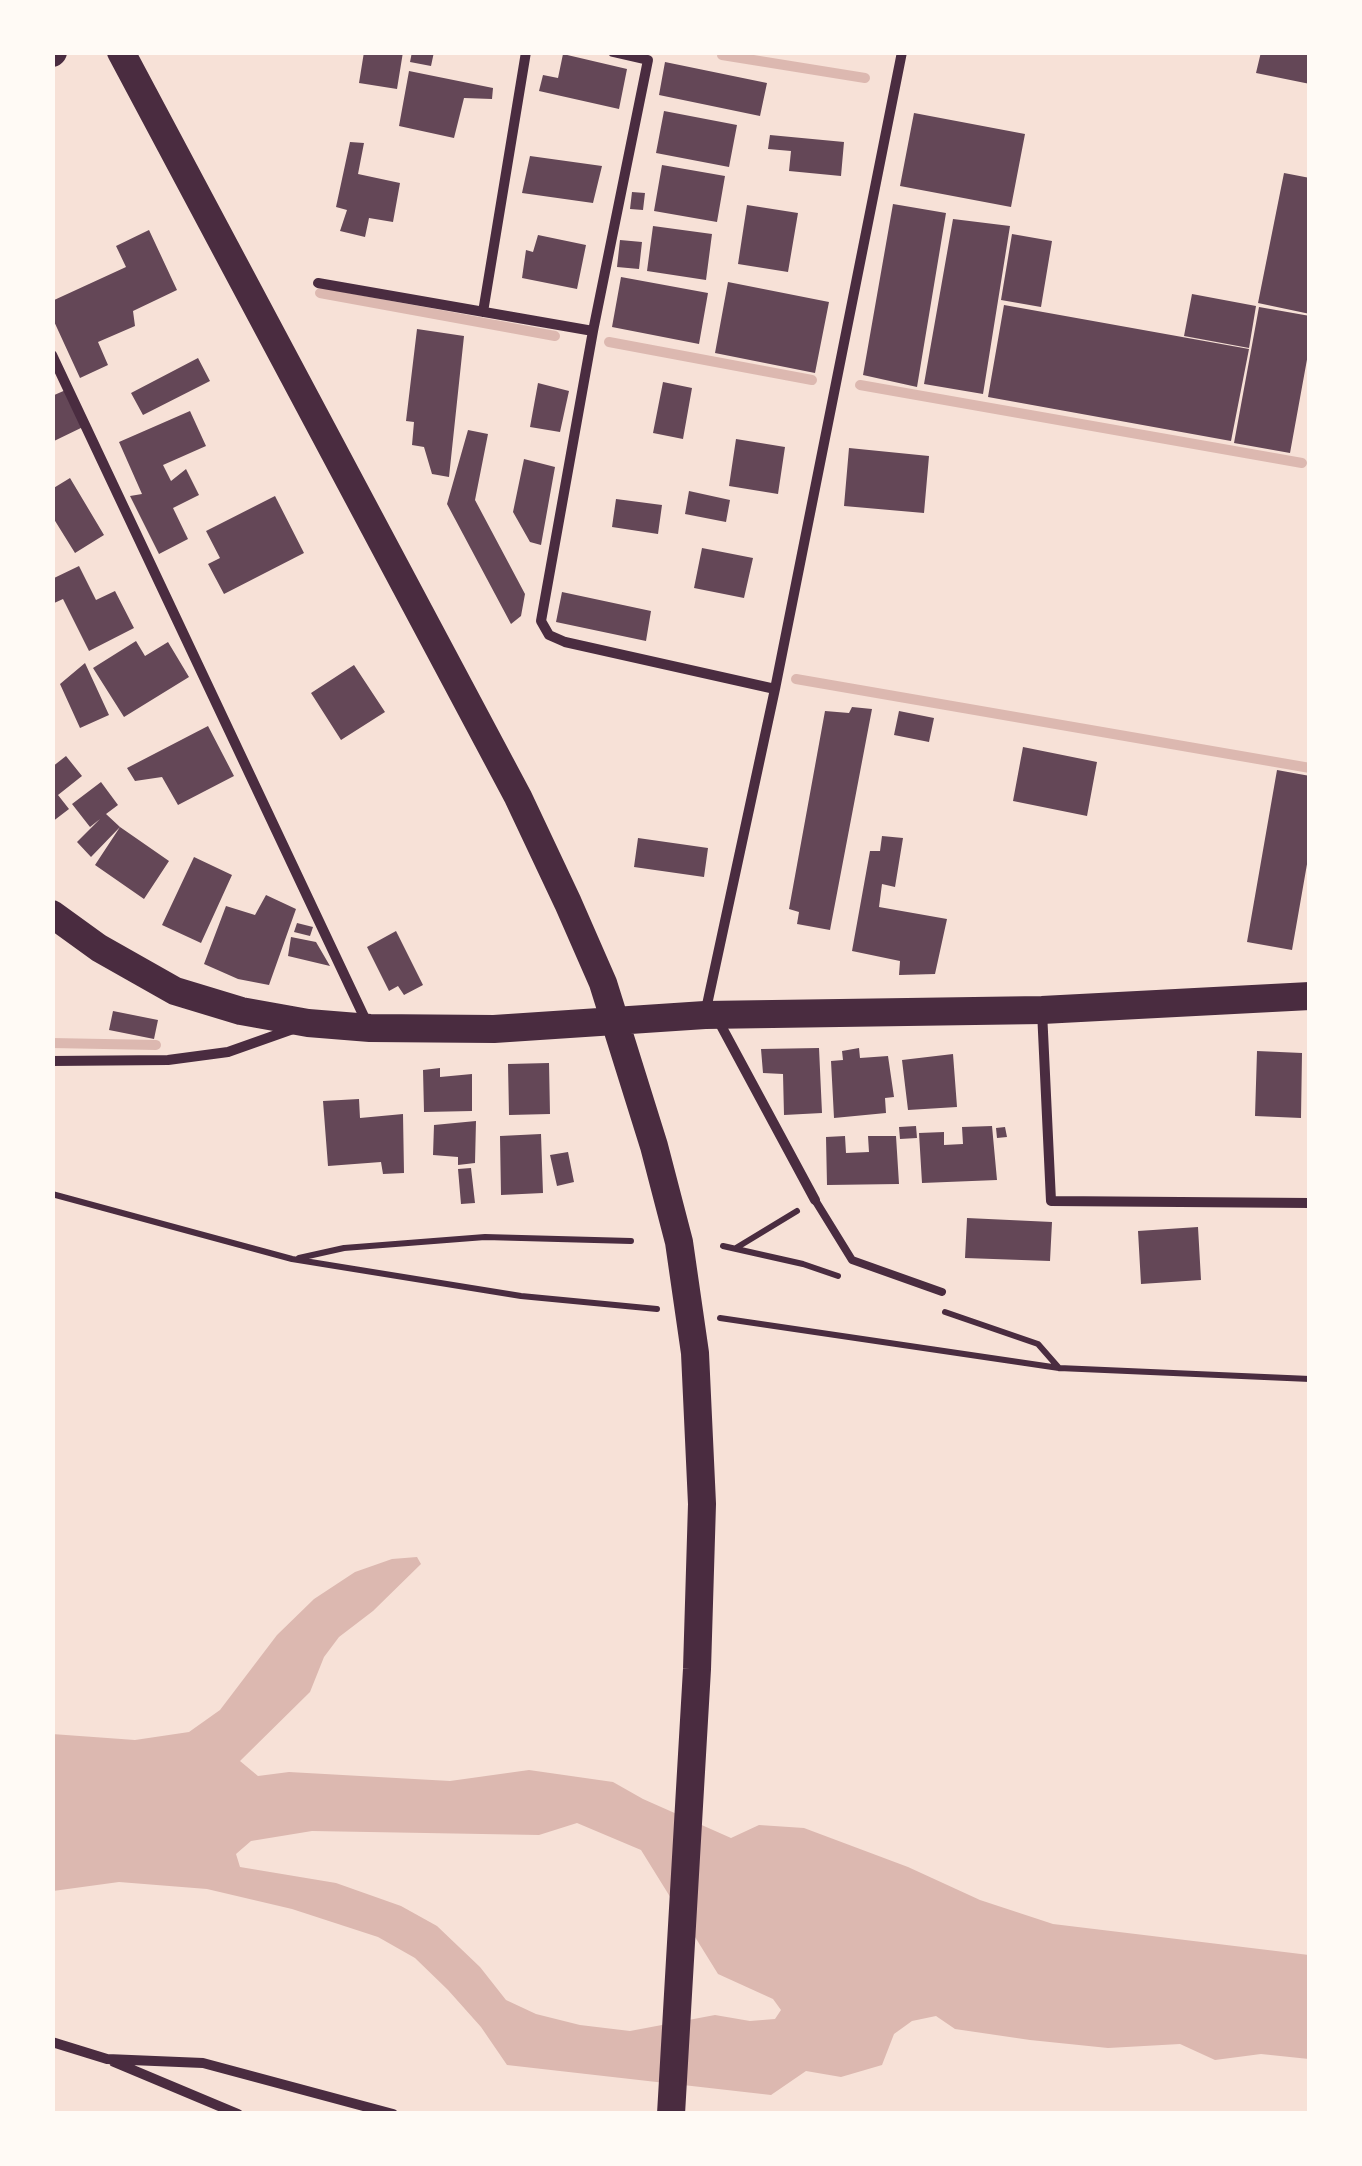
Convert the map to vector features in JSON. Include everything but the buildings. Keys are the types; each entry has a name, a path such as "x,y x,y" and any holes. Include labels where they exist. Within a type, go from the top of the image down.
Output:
{"highway":[{"path":"121,52 518,797 603,983 680,1242 695,1353 701,1540 672,2114"},
{"path":"52,914 99,948 176,991 240,1011 308,1024 494,1029 710,1015 1042,1010 1310,996"}],"street":[{"path":"482,312 526,52"},
{"path":"613,52 648,60 593,331 541,620 549,635 564,642 774,689"},
{"path":"815,1200 710,1015 902,52"},
{"path":"318,283 593,331"},
{"path":"52,356 370,1028"},
{"path":"1042,1010 1050,1201 1310,1203"},
{"path":"52,1061 168,1060 228,1052 308,1024"},
{"path":"52,2042 107,2058 238,2114"},
{"path":"107,2058 203,2063 393,2114"}],"lane":[{"path":"815,1200 852,1260 942,1292"}],"path":[{"path":"52,1194 292,1260 520,1296 657,1309"},
{"path":"736,1248 815,1200"},
{"path":"292,1260 344,1248 484,1237 631,1241"},
{"path":"717,1317 1059,1368 1310,1378"}],"shaded area":[{"path":"417,1557 421,1564 373,1611 339,1637 324,1657 310,1692 240,1761 258,1776 289,1772 450,1781 529,1770 613,1782 731,1838 759,1825 804,1828 908,1867 980,1900 1053,1924 1309,1955 1309,2059 1261,2054 1215,2060 1180,2044 1108,2048 1030,2040 955,2029 936,2016 912,2021 894,2034 882,2065 841,2077 806,2071 771,2095 507,2065 481,2027 448,1990 415,1958 378,1937 292,1909 207,1889 119,1882 53,1891 52,1734 135,1740 189,1732 220,1710 277,1635 314,1599 355,1572 392,1559","holes":["577,1823 641,1850 718,1974 773,1999 781,2010 775,2019 750,2021 715,2015 630,2031 536,2014 506,2000 480,1967 437,1926 401,1906 336,1883 240,1867 236,1854 251,1841 312,1831 539,1835"]}],"waterway":[{"path":"722,55 865,78"},
{"path":"320,293 555,336"},
{"path":"609,342 812,380"},
{"path":"860,385 1302,463"},
{"path":"796,679 1310,768"},
{"path":"52,1043 156,1045"}]}
